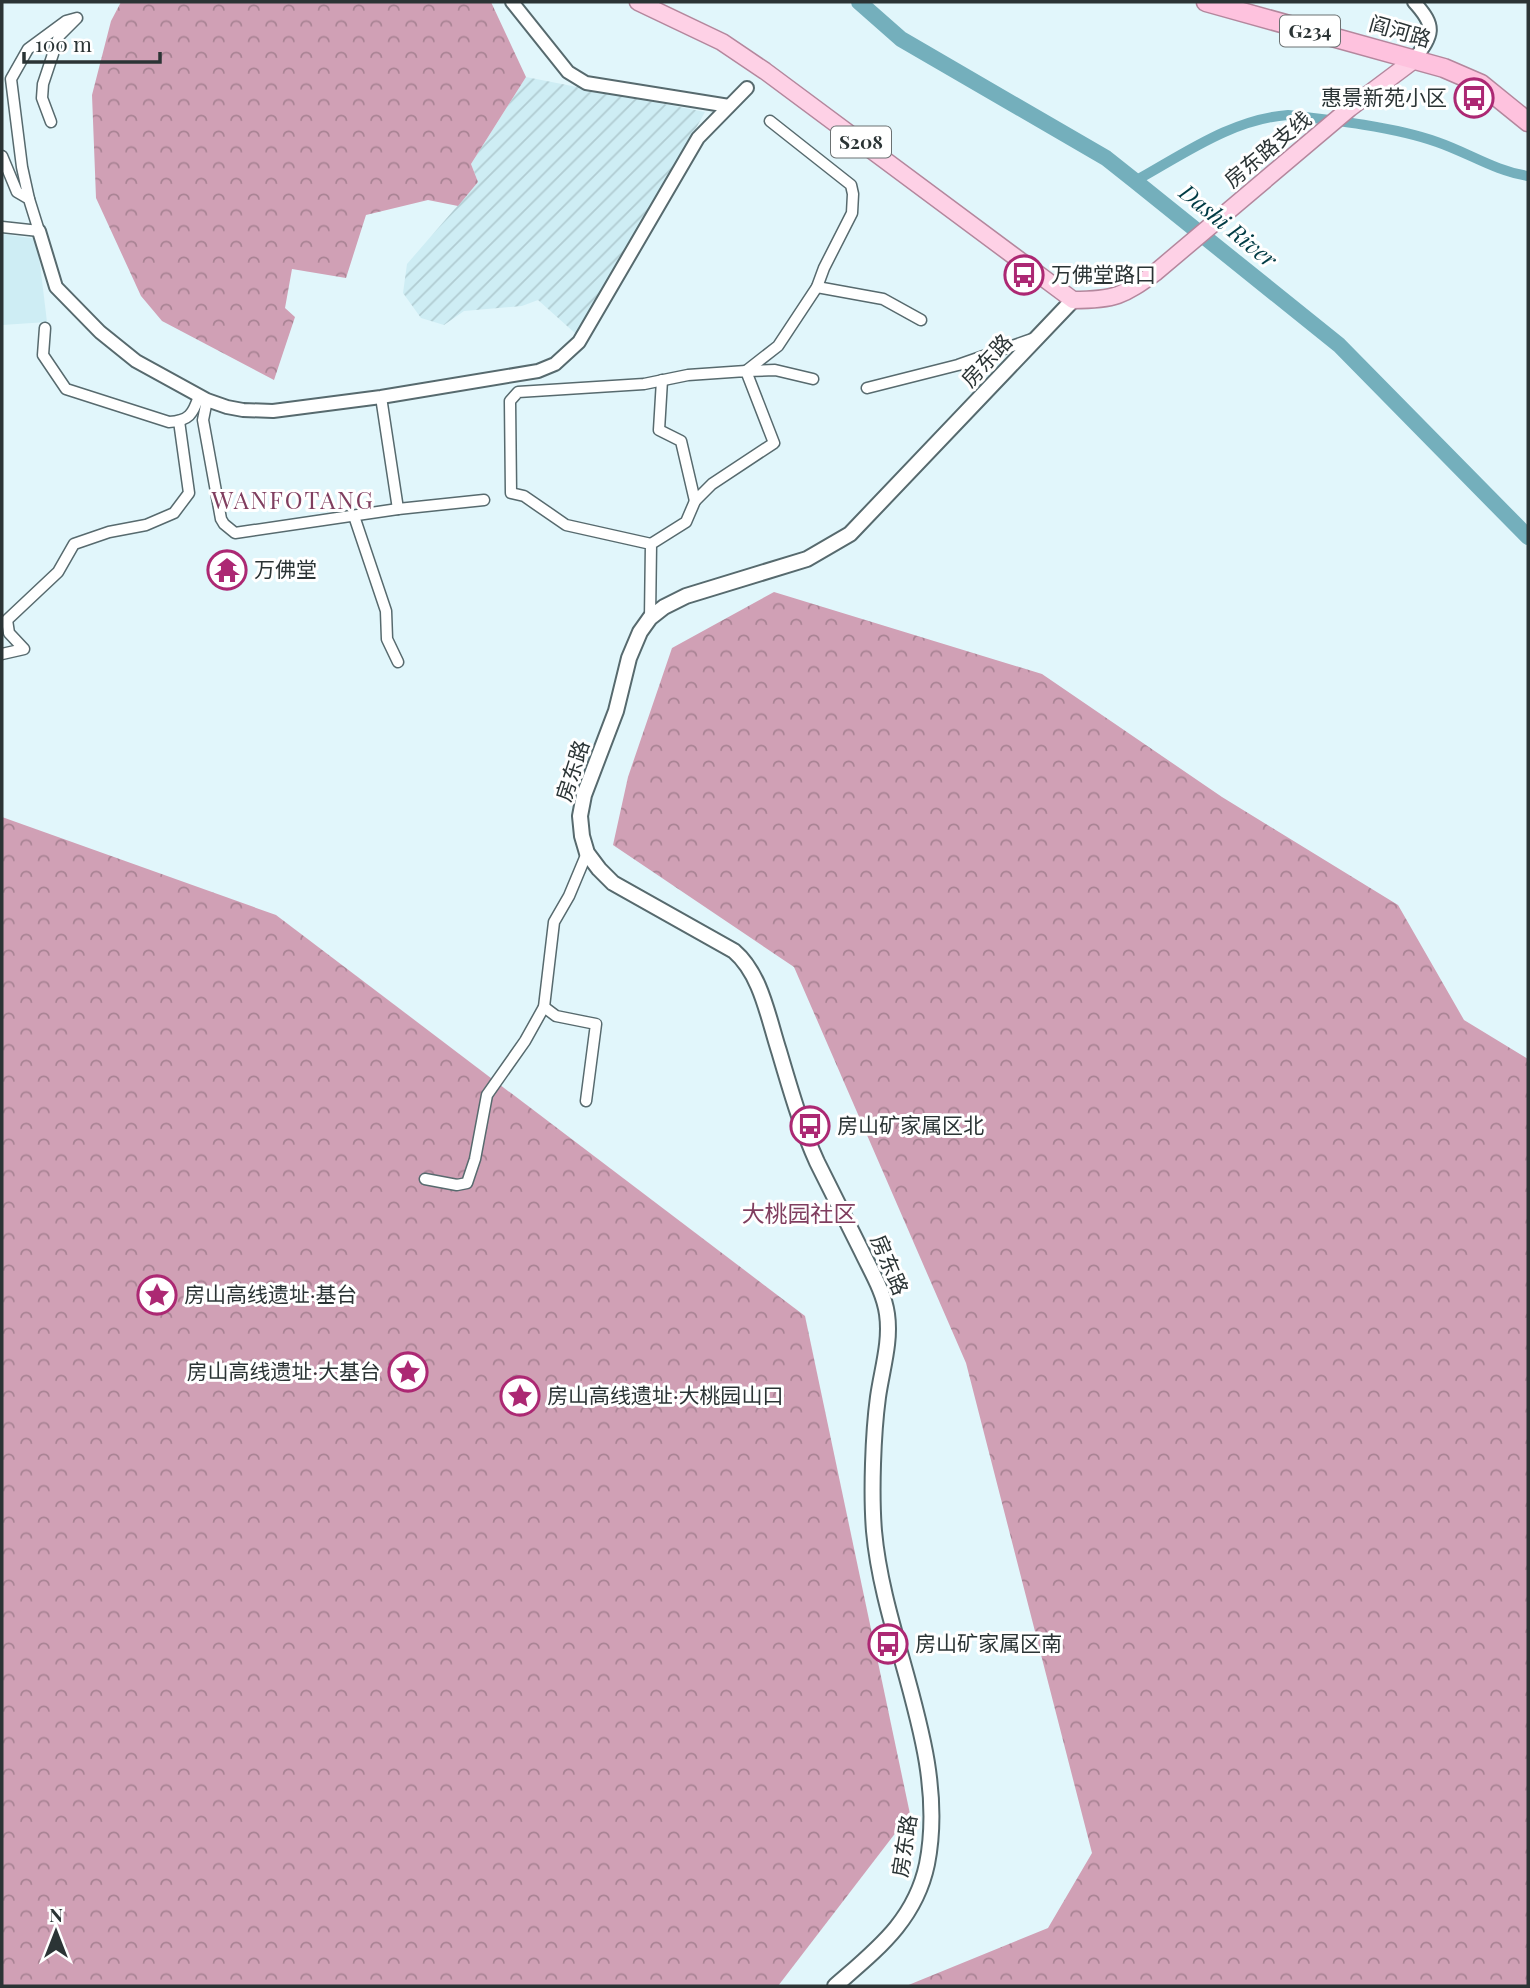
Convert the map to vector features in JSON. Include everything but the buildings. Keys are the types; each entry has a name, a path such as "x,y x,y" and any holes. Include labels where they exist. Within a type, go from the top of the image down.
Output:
{"highway":[{"name":"阎河路","path":"1206,2 1444,68 1481,84 1528,122"}],"main road":[{"name":"S208","path":"638,2 722,42 765,71 1073,300"},
{"name":"房东路支线","path":"1073,300 1101,300 1129,292 1350,108 1414,60"},
{"name":"房东路","path":"835,1986 871,1954 912,1909 920,1888 930,1842 932,1789 927,1759 890,1619 874,1530 878,1398 888,1333 887,1312 879,1288 816,1158 760,991 744,960 734,951 613,883 587,853 580,816 584,795 616,711 629,658 640,632 650,618 686,596 807,559 850,534 1073,300"}],"street":[{"path":"512,2 568,72 586,83 729,106"},
{"path":"1414,60 1430,37 1427,19 1415,2"},
{"path":"51,122 42,98 43,84 59,36 77,18 66,21 28,49 11,79 22,167 56,287 127,355 203,398 243,410 273,411 381,397 538,371 555,364 579,342 698,138 747,88"},
{"path":"746,371 778,346 817,287 852,213 851,185 769,121"},
{"path":"2,156 17,192 29,199"},
{"path":"2,227 39,231"},
{"path":"817,287 883,299 921,320"},
{"path":"45,328 43,355 66,388 159,420 179,421 192,415 203,398"},
{"path":"867,388 958,365 1038,337"},
{"path":"746,371 774,443 712,484 695,501 686,522 651,544 566,525 524,496 511,493 510,401 518,392 631,385 688,375 746,371 775,370 813,379"},
{"path":"662,380 659,430 681,441 695,501"},
{"path":"381,397 398,509"},
{"path":"203,398 203,420 220,519 235,533 398,509 484,500"},
{"path":"2,654 24,649 9,633 7,620 58,572 74,544 109,532 146,525 174,513 189,493 179,421"},
{"path":"354,516 386,611 387,639 398,662"},
{"path":"650,618 651,544"},
{"path":"425,1179 457,1185 467,1182 475,1159 487,1095 525,1041 544,1007 554,922 569,896 587,853"},
{"path":"544,1007 556,1016 596,1024 586,1101"}],"shaded area":[{"path":"526,77 705,112 576,334 538,300 522,306 464,311 444,325 421,318 403,293 407,264 478,182 471,164"},
{"path":"2,234 37,239 47,322 2,325"}],"green space":[{"path":"121,2 491,2 526,77 471,164 478,182 458,206 428,200 366,215 346,278 292,269 285,308 295,317 274,380 162,321 141,296 96,198 92,95 111,21"},
{"path":"774,592 1042,674 1222,797 1398,905 1464,1020 1528,1059 1528,1986 906,1986 1048,1928 1092,1853 966,1363 794,967 613,845 628,777 672,648"},
{"path":"2,817 276,915 805,1316 910,1814 778,1986 2,1986"}],"waterway":[{"name":"Dashi River","path":"859,2 901,39 1106,158 1135,181 1339,345 1528,537"},
{"path":"1135,181 1209,139 1247,123 1288,115 1402,132 1449,146 1504,170 1528,176"}],"place":[{"name":"惠景新苑小区","path":"1474,98"},
{"name":"万佛堂路口","path":"1024,275"},
{"name":"万佛堂","path":"227,570"},
{"name":"房山矿家属区北","path":"810,1126"},
{"name":"房山高线遗址·基台","path":"157,1295"},
{"name":"房山高线遗址·大基台","path":"408,1372"},
{"name":"房山高线遗址·大桃园山口","path":"520,1396"},
{"name":"房山矿家属区南","path":"888,1644"}],"district":[{"name":"WANFOTANG","path":"293,501"},
{"name":"大桃园社区","path":"799,1214"}]}
